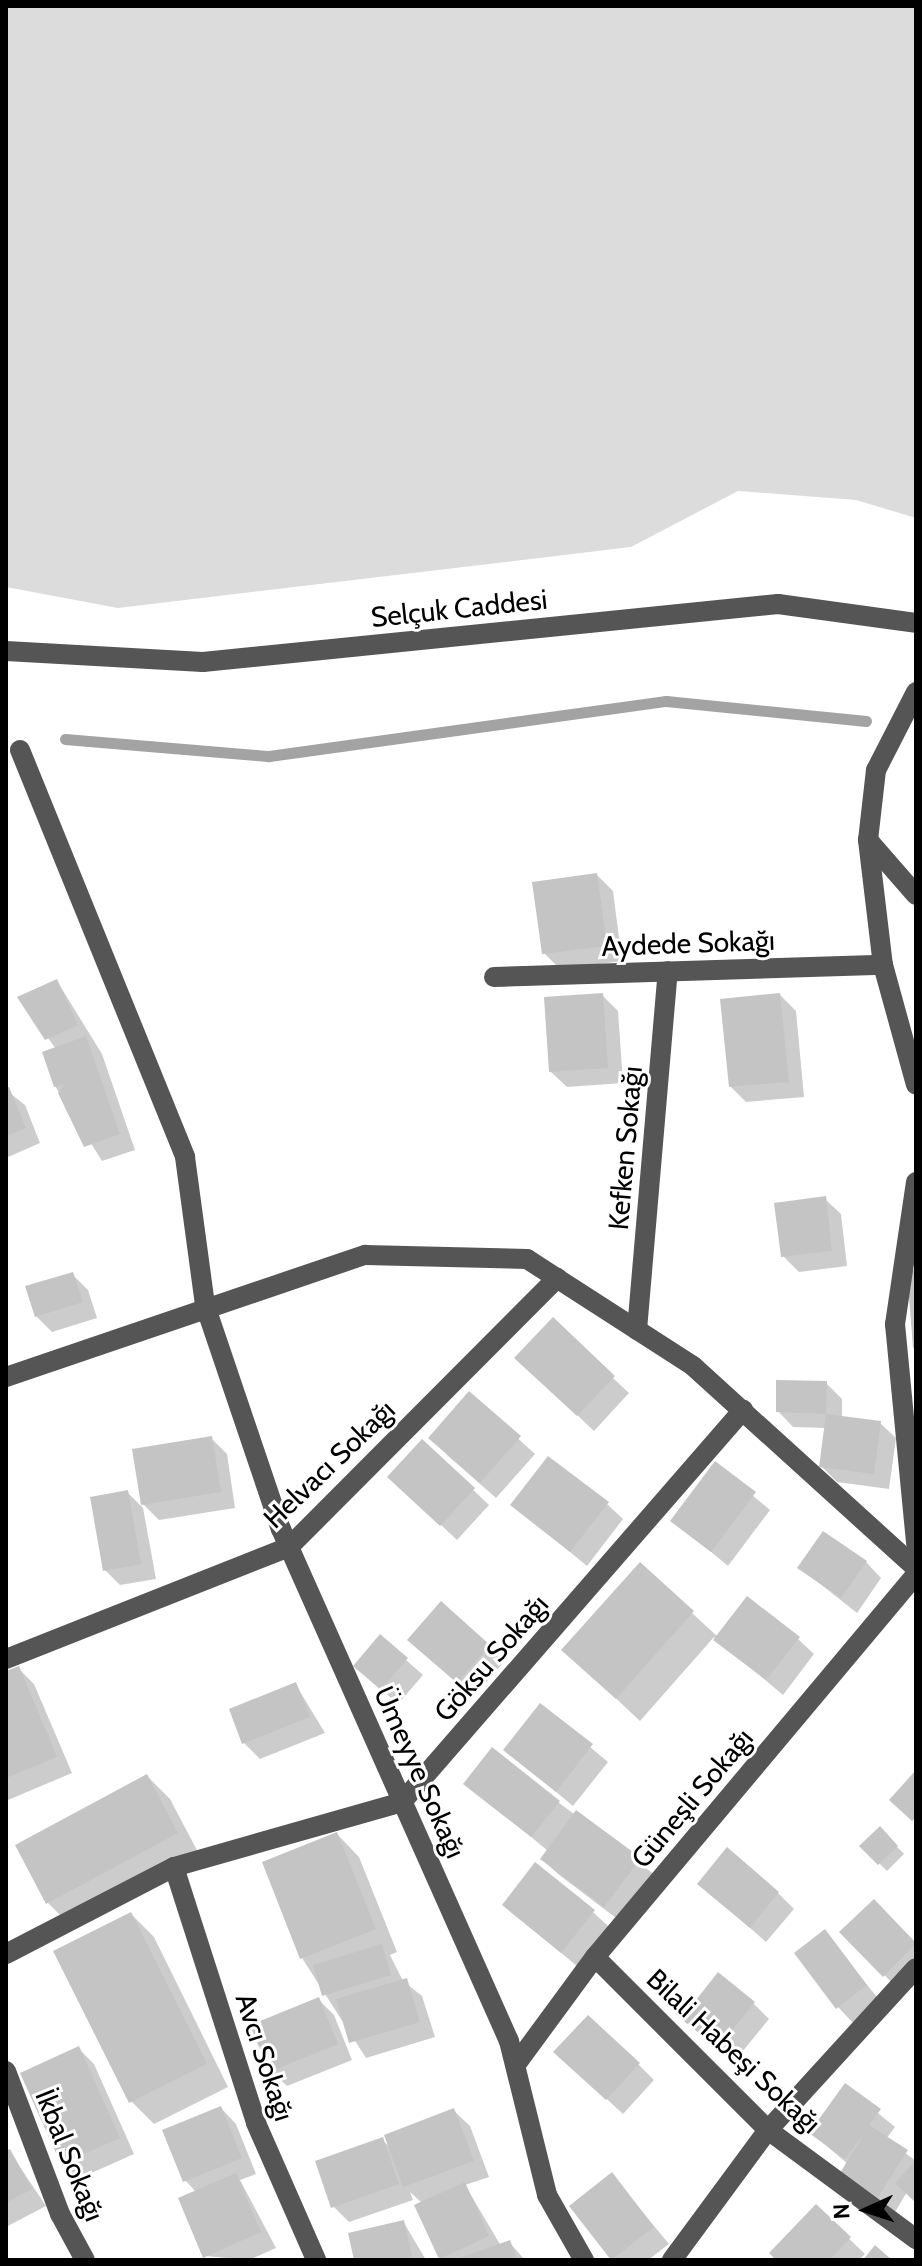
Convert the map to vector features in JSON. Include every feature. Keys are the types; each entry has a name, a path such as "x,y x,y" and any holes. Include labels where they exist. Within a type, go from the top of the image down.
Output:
{"street":[{"name":"Selçuk Caddesi","path":"6,651 203,662 778,604 916,623"},
{"path":"916,692 876,770 868,840 883,965 916,1085"},
{"name":"Ümeyye Sokağı","path":"20,750 185,1157 205,1305 289,1547 517,2063 547,2195 584,2260"},
{"path":"868,840 916,895"},
{"name":"Aydede Sokağı","path":"494,977 883,965"},
{"name":"Kefken Sokağı","path":"637,1330 668,971"},
{"path":"916,1182 895,1324 916,1544"},
{"path":"6,1377 205,1305 365,1255 527,1259 637,1330 743,1410 916,1571"},
{"name":"Helvacı Sokağı","path":"6,1659 289,1547 557,1278"},
{"name":"Göksu Sokağı","path":"402,1802 743,1410"},
{"name":"Güneşli Sokağı","path":"517,2063 595,1957 916,1571"},
{"path":"6,1954 174,1867 402,1802"},
{"name":"Avcı Sokağı","path":"174,1867 256,2123 316,2260"},
{"name":"Bilali Habeşi Sokağı","path":"595,1957 768,2130 916,2239"},
{"path":"672,2260 768,2130 916,1968"},
{"name":"İkbal Sokağı","path":"6,2071 60,2214 85,2260"}],"shaded area":[{"path":"6,6 916,6 916,518 856,500 738,491 631,547 118,608 6,587"}],"building":[{"path":"597,873 607,946 542,954 532,882"},
{"path":"57,979 78,1025 45,1040 17,997"},
{"path":"603,993 608,1068 549,1072 544,997"},
{"path":"780,993 789,1082 729,1087 720,999"},
{"path":"86,1036 120,1134 84,1147 58,1093 65,1084 54,1087 42,1052"},
{"path":"9,1087 26,1128 6,1136 6,1088"},
{"path":"826,1196 832,1251 781,1257 774,1203"},
{"path":"916,1270 916,1348 913,1348 907,1271"},
{"path":"73,1272 83,1302 35,1317 25,1286"},
{"path":"553,1317 615,1376 577,1416 514,1358"},
{"path":"776,1380 827,1381 826,1414 776,1412"},
{"path":"469,1391 521,1436 480,1483 428,1438"},
{"path":"826,1414 881,1421 874,1474 819,1467"},
{"path":"212,1436 221,1492 141,1505 132,1449"},
{"path":"422,1439 475,1488 440,1526 387,1477"},
{"path":"548,1456 609,1502 570,1552 510,1505"},
{"path":"715,1461 756,1492 711,1552 670,1521"},
{"path":"128,1490 141,1564 103,1571 90,1497"},
{"path":"823,1531 867,1561 841,1598 797,1568"},
{"path":"640,1562 694,1611 616,1699 561,1650"},
{"path":"747,1596 800,1637 766,1680 713,1640"},
{"path":"441,1601 490,1645 457,1683 407,1640"},
{"path":"380,1634 408,1658 381,1690 353,1666"},
{"path":"19,1666 57,1757 6,1778 6,1671"},
{"path":"296,1682 310,1717 242,1744 229,1709"},
{"path":"540,1703 593,1744 556,1792 503,1750"},
{"path":"492,1747 560,1801 531,1837 463,1784"},
{"path":"916,1770 916,1817 912,1821 889,1800"},
{"path":"147,1774 178,1833 46,1904 15,1845"},
{"path":"576,1810 641,1858 604,1907 540,1859"},
{"path":"880,1826 898,1846 878,1865 859,1846"},
{"path":"337,1832 376,1929 300,1959 262,1862"},
{"path":"727,1847 779,1892 750,1928 697,1884"},
{"path":"535,1862 595,1910 561,1953 502,1905"},
{"path":"874,1899 916,1943 883,1977 839,1932"},
{"path":"131,1912 207,2064 129,2103 53,1951"},
{"path":"825,1929 867,1985 836,2009 794,1953"},
{"path":"382,1944 391,1975 322,1996 313,1965"},
{"path":"718,1972 755,2002 718,2048 681,2019"},
{"path":"407,1978 420,2022 349,2043 336,1999"},
{"path":"319,1997 338,2044 269,2072 250,2025"},
{"path":"588,2015 640,2063 606,2100 553,2052"},
{"path":"79,2046 120,2138 61,2164 20,2073"},
{"path":"845,2083 881,2109 869,2125 908,2150 878,2197 840,2173 865,2132 845,2159 809,2133"},
{"path":"221,2106 242,2158 183,2182 162,2130"},
{"path":"454,2108 474,2161 403,2187 384,2135"},
{"path":"383,2137 399,2184 331,2208 315,2161"},
{"path":"10,2149 32,2189 6,2203 6,2151"},
{"path":"916,2160 916,2203 895,2183"},
{"path":"612,2172 654,2227 611,2260 569,2206"},
{"path":"236,2173 261,2232 203,2258 178,2198"},
{"path":"465,2182 489,2236 439,2259 414,2205"},
{"path":"816,2204 851,2237 829,2260 776,2260 769,2253"},
{"path":"404,2220 413,2260 354,2260 348,2233"},
{"path":"510,2240 517,2260 455,2260"},
{"path":"875,2245 892,2260 863,2260"}],"waterway":[{"path":"65,739 269,756 666,701 866,721"}]}
